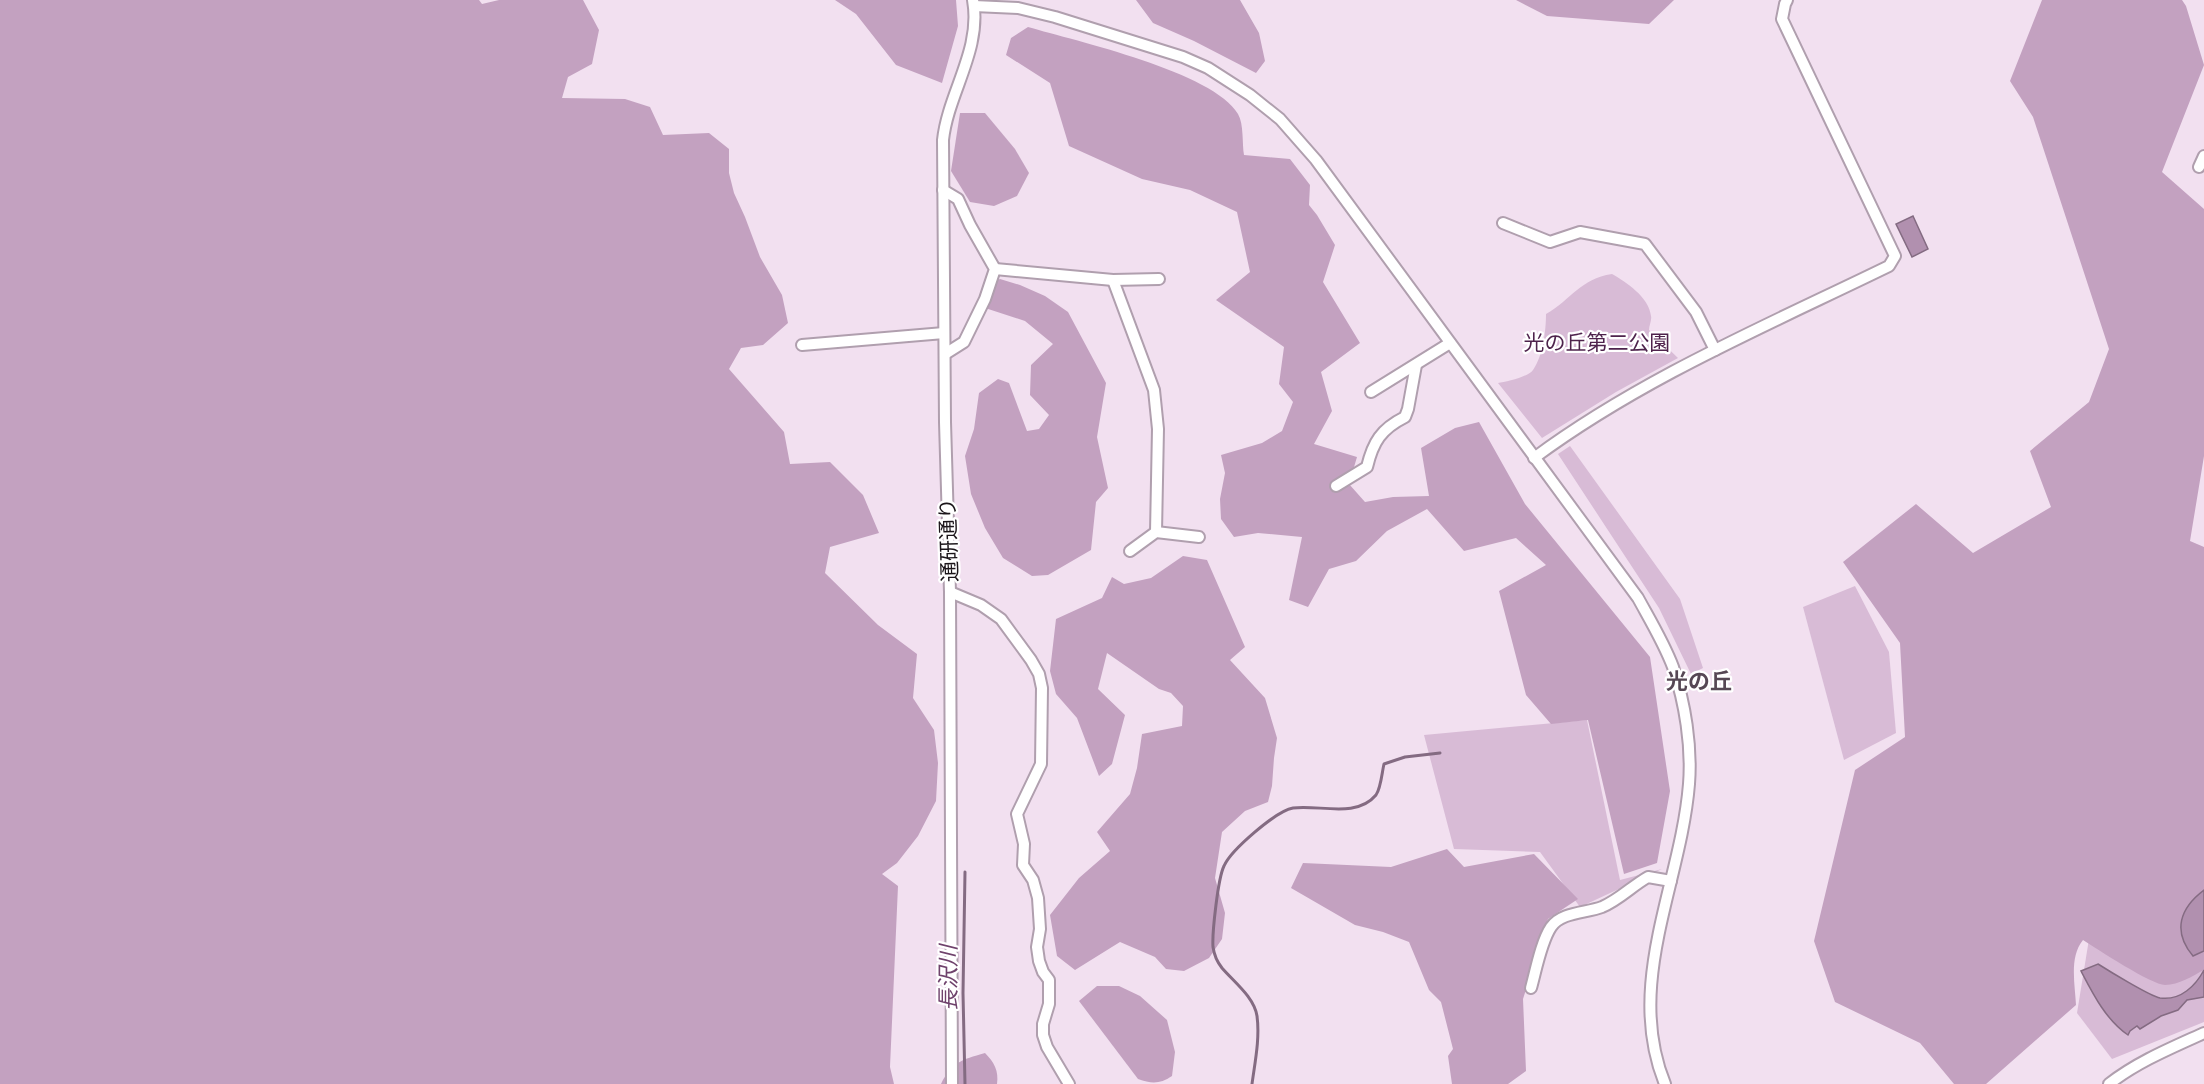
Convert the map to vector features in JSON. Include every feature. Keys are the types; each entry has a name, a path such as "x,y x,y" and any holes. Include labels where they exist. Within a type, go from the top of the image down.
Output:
{"street":[{"path":"1534,458 1565,435 1610,407 1715,350 1888,266 1895,256 1782,19 1787,0"},
{"path":"974,3 1018,8 1055,17 1172,54 1208,69 1250,95 1280,119 1301,142 1638,598 1655,628 1672,667 1685,714 1689,750 1689,783 1683,831 1653,956 1650,985 1652,1033 1665,1084"},
{"name":"通研通り","path":"952,1084 950,592 944,333 944,126 970,52 974,3"},
{"path":"2199,167 2204,156"},
{"path":"943,190 958,199 995,269 985,299 964,342 945,354"},
{"path":"1503,223 1550,242 1580,232 1645,244 1696,312 1715,350"},
{"path":"995,269 1113,280 1159,279"},
{"path":"1113,280 1154,390 1158,429 1156,532"},
{"path":"802,345 944,333"},
{"path":"1371,392 1450,343"},
{"path":"1336,486 1367,467 1372,448 1388,426 1405,417 1416,365"},
{"path":"1130,551 1156,532 1199,537"},
{"path":"950,592 981,605 1001,620 1039,674 1042,688 1041,764 1017,814 1024,844 1023,865 1033,880 1038,898 1038,961 1049,980 1049,1004 1043,1024 1043,1035 1047,1047 1069,1084"},
{"path":"1531,988 1547,934 1559,919 1600,908 1615,901 1648,877 1671,881"},
{"path":"2109,1084 2134,1067 2204,1033"},
{"path":"2191,1039 2204,1043"}],"green space":[{"name":"光の丘第二公園","path":"1612,274 1641,296 1651,316 1649,330 1678,358 1616,392 1542,438 1498,383 1522,377 1533,370 1543,343 1546,314 1592,280"},
{"path":"1570,446 1680,599 1703,668 1691,674 1659,608 1558,454"},
{"path":"1855,586 1889,652 1896,733 1844,760 1803,607"},
{"path":"1587,720 1620,880 1662,869 1580,907 1540,852 1454,849 1424,735"},
{"path":"2204,874 2204,1022 2112,1059 2077,1013 2089,939"}],"shaded area":[{"path":"0,0 479,0 482,4 499,0 583,0 599,30 592,64 568,77 562,98 625,99 650,107 663,135 709,133 729,149 729,173 734,193 760,257 782,295 788,323 763,345 741,348 729,369 784,432 790,464 830,462 863,495 879,533 830,547 825,573 878,625 917,654 913,698 934,730 938,763 936,801 918,836 897,863 882,874 898,886 890,1067 894,1084 0,1084"},
{"path":"835,0 956,0 958,26 942,83 896,65 856,14"},
{"path":"1136,0 1240,0 1259,33 1265,61 1256,73 1153,23"},
{"path":"1516,0 1674,0 1649,24 1547,16"},
{"path":"2042,0 2182,0 2186,6 2204,65 2162,172 2204,209 2204,456 2190,541 2204,547 2204,970 2175,984 2165,985 2124,966 2083,940 2074,962 2076,1005 1986,1084 1954,1084 1920,1043 1835,1002 1814,941 1855,770 1905,737 1900,643 1843,562 1916,504 1973,553 2051,507 2030,451 2089,402 2109,349 2033,117 2010,81"},
{"path":"1028,27 1142,60 1202,85 1224,99 1238,114 1242,128 1244,155 1290,159 1310,185 1309,205 1335,245 1323,282 1360,343 1321,372 1332,411 1314,444 1357,457 1349,484 1365,502 1393,497 1429,496 1421,448 1455,428 1479,422 1525,504 1650,657 1670,791 1657,863 1624,874 1588,720 1551,724 1526,695 1499,591 1546,565 1516,538 1464,551 1427,509 1387,531 1356,561 1329,569 1308,607 1289,600 1302,537 1258,533 1234,537 1221,519 1220,499 1225,473 1221,455 1262,443 1282,431 1293,402 1279,384 1284,347 1216,300 1250,272 1237,212 1190,190 1142,179 1069,146 1050,83 1006,55 1011,38"},
{"path":"960,113 985,113 1015,149 1029,173 1017,196 994,206 970,202 951,171"},
{"path":"1913,216 1928,249 1912,257 1896,224"},
{"path":"1000,279 1045,296 1068,312 1106,383 1097,437 1108,488 1096,502 1091,550 1048,575 1032,576 1003,558 985,528 971,494 965,456 974,429 979,393 998,379 1009,383 1027,431 1039,429 1049,415 1030,395 1031,365 1053,344 1025,321 979,306 983,285"},
{"path":"1183,556 1207,560 1245,647 1230,660 1265,698 1277,738 1268,802 1245,811 1222,832 1215,878 1225,913 1222,939 1209,958 1184,971 1166,969 1155,957 1120,942 1075,970 1057,956 1050,915 1079,878 1110,851 1097,832 1130,794 1142,734 1182,726 1183,706 1171,693 1159,689 1107,653 1098,689 1125,715 1112,764 1099,776 1077,718 1056,694 1050,671 1056,619 1102,598 1112,577 1124,584 1151,578"},
{"path":"1447,849 1464,867 1534,854 1578,899 1548,919 1523,999 1526,1071 1508,1084 1452,1084 1448,1056 1453,1049 1441,1002 1429,990 1409,942 1355,925 1291,888 1303,863 1391,867"},
{"path":"2204,890 2204,951 2193,956 2182,938 2182,920 2189,904"},
{"path":"2098,964 2160,998 2175,997 2187,991 2204,970 2204,997 2187,1000 2178,1010 2161,1016 2140,1029 2137,1026 2128,1035 2107,1014 2081,971"},
{"path":"1097,986 1119,986 1140,996 1167,1020 1175,1052 1172,1076 1164,1081 1156,1082 1138,1079 1079,1001"},
{"path":"985,1053 995,1067 997,1084 941,1084 953,1066"}],"waterway":[{"path":"1252,1084 1257,1050 1257,1016 1248,996 1221,966 1213,947 1216,906 1224,866 1244,841 1285,811 1303,807 1336,809 1358,807 1368,802 1378,792 1384,764 1405,757 1440,753"},
{"name":"長沢川","path":"965,872 963,993 965,1084"}],"district":[{"name":"光の丘","path":"1699,682"}]}
